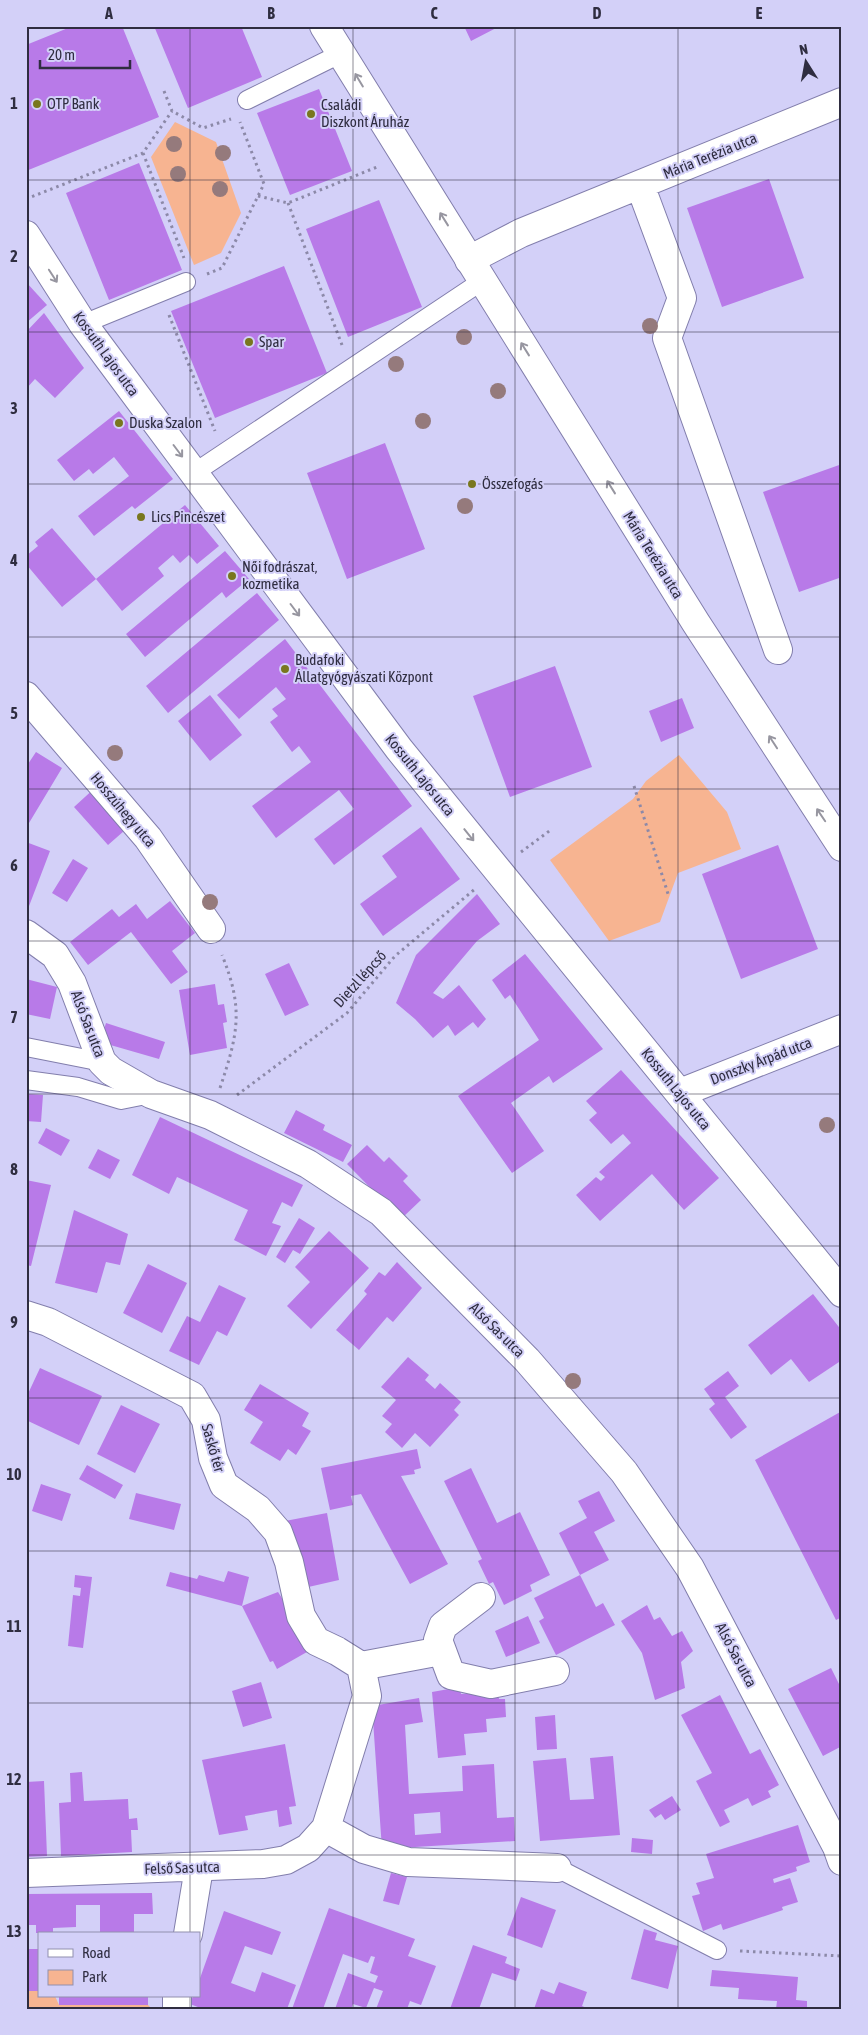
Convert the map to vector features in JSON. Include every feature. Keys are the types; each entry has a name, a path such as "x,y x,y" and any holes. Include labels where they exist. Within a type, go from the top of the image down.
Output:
{"street":[{"name":"Mária Terézia utca","path":"324,26 696,623 842,846"},
{"name":"Mária Terézia utca","path":"476,271 521,233 842,102"},
{"path":"640,185 682,298 667,338 778,650"},
{"name":"Kossuth Lajos utca","path":"26,235 83,324 399,749 842,1293"},
{"name":"Hosszúhegy utca","path":"26,696 148,838 212,929"},
{"name":"Alsó Sas utca","path":"26,934 55,955 72,983 102,1062 111,1071 151,1094 210,1115 308,1164 381,1212 527,1360 624,1472 690,1568 837,1847 842,1861"},
{"name":"Donszky Árpád utca","path":"680,1093 842,1029"},
{"name":"Saskő tér","path":"26,1316 48,1322 192,1396 206,1420 213,1458 224,1485 258,1509 278,1532 289,1562 301,1616 316,1641 338,1651 361,1666"},
{"path":"481,1597 443,1626 438,1640 452,1675 491,1684 555,1672"},
{"path":"361,1666 441,1651"},
{"name":"Felső Sas utca","path":"26,1873 199,1868 286,1860 308,1848 326,1828 367,1696 361,1666"},
{"path":"326,1828 364,1849 408,1862 557,1868"},
{"path":"188,1932 199,1868"}],"lane":[{"path":"247,100 342,53"},
{"path":"194,473 351,368 476,271"},
{"path":"83,324 186,282"},
{"path":"26,1047 102,1062"},
{"path":"26,1080 78,1088 121,1100 151,1094"},
{"path":"557,1868 717,1950"}],"path":[{"path":"164,90 172,112 203,128 237,116 264,184 222,268 186,282"},
{"path":"26,198 143,153 172,112"},
{"path":"258,196 288,203 405,155"},
{"path":"288,203 351,368"},
{"path":"634,786 669,897"},
{"name":"Dietzl lépcső","path":"210,1115 347,1013 395,956 498,870 552,829"},
{"path":"210,1115 232,1053 238,1014 231,978 212,929"},
{"path":"717,1950 842,1956"}],"green space":[{"path":"175,122 216,142 241,213 221,253 194,265 151,157"},
{"path":"679,755 727,812 741,849 678,873 660,922 609,941 550,860 633,799 646,781"},
{"path":"26,1991 38,1991 38,1998 56,1998 59,2005 148,2005 152,2009 26,2009"}],"building":[{"path":"73,26 122,26 159,117 26,171 26,45"},
{"path":"154,26 241,26 262,77 188,108"},
{"path":"464,26 500,26 471,41"},
{"path":"319,89 352,171 290,195 257,113"},
{"path":"139,163 182,270 109,300 66,193"},
{"path":"769,179 804,278 722,307 687,208"},
{"path":"379,200 422,307 348,337 306,229"},
{"name":"Spar","path":"284,266 327,373 215,418 171,311"},
{"path":"26,282 47,305 26,323"},
{"path":"44,313 84,368 55,398 35,379 26,389 26,332"},
{"path":"119,411 173,479 135,509 132,506 94,536 78,516 129,476 114,457 93,474 89,469 74,481 57,460"},
{"path":"385,443 425,549 347,579 307,473"},
{"path":"842,464 842,577 799,592 763,492"},
{"path":"185,505 219,546 197,564 189,555 180,563 173,555 158,568 164,576 122,611 96,579"},
{"path":"52,528 96,579 62,607 26,564 26,556 38,546 35,542"},
{"path":"225,551 249,579 226,598 222,592 145,657 126,634"},
{"path":"257,593 279,620 168,713 146,686"},
{"path":"285,639 412,806 334,865 314,839 354,809 339,790 276,838 252,806 311,762 299,746 292,752 270,722 278,716 272,709 286,699 276,687 239,719 217,695"},
{"path":"555,666 592,767 510,797 473,696"},
{"path":"210,695 242,735 210,761 178,721"},
{"path":"682,698 694,728 661,742 649,711"},
{"path":"36,752 62,768 26,828 26,767"},
{"path":"97,786 132,824 108,845 74,807"},
{"path":"421,827 460,879 383,936 360,904 397,877 382,856"},
{"path":"26,842 50,851 26,914"},
{"path":"778,845 818,949 741,979 702,874"},
{"path":"73,859 88,868 67,902 52,893"},
{"path":"477,894 500,924 477,941 433,993 443,999 459,985 486,1019 478,1028 473,1022 455,1036 448,1025 433,1038 396,1003 416,955"},
{"path":"170,901 195,933 172,951 188,972 171,984 131,932 88,965 70,942 112,909 119,917 136,904 147,919"},
{"path":"525,954 603,1049 553,1083 549,1076 511,1103 544,1151 512,1173 458,1096 539,1040 510,995 505,999 492,980"},
{"path":"289,963 309,1005 285,1016 265,974"},
{"path":"26,979 57,987 50,1019 26,1014"},
{"path":"215,984 218,1005 224,1004 227,1022 223,1023 227,1048 190,1055 179,990"},
{"path":"106,1023 165,1042 159,1059 100,1042"},
{"path":"621,1070 719,1178 684,1210 652,1174 600,1221 576,1195 596,1177 601,1181 605,1177 599,1172 631,1143 623,1134 611,1144 589,1120 597,1113 586,1101"},
{"path":"26,1094 43,1095 41,1122 26,1121"},
{"path":"296,1110 325,1125 323,1130 352,1145 343,1162 284,1133"},
{"path":"160,1117 303,1185 292,1207 282,1202 272,1223 281,1226 266,1256 234,1240 248,1210 177,1177 169,1194 132,1175"},
{"path":"46,1128 70,1140 61,1156 38,1143"},
{"path":"367,1145 384,1162 389,1157 408,1176 403,1181 421,1200 401,1219 347,1164"},
{"path":"98,1149 120,1160 110,1179 88,1168"},
{"path":"26,1180 51,1185 31,1266 26,1265"},
{"path":"74,1210 128,1234 120,1265 106,1262 97,1293 55,1283"},
{"path":"299,1218 315,1228 300,1254 293,1250 285,1263 276,1257"},
{"path":"329,1231 369,1268 311,1329 287,1306 310,1282 295,1267"},
{"path":"397,1262 422,1288 393,1322 387,1317 359,1350 336,1330 367,1294 364,1291 379,1272 385,1276"},
{"path":"148,1264 187,1283 162,1333 123,1313"},
{"path":"219,1285 246,1298 227,1336 217,1331 199,1365 169,1351 187,1316 200,1322"},
{"path":"813,1294 842,1331 842,1360 809,1382 791,1359 771,1375 748,1345"},
{"path":"408,1357 429,1375 425,1380 435,1389 440,1383 461,1402 454,1410 459,1415 430,1447 415,1433 402,1448 385,1432 392,1424 382,1416 396,1400 381,1387"},
{"path":"40,1368 102,1396 79,1445 26,1420 26,1398"},
{"path":"728,1371 739,1386 725,1397 747,1427 731,1439 709,1409 715,1404 704,1389"},
{"path":"260,1384 309,1413 302,1426 311,1431 296,1455 288,1449 280,1461 250,1443 263,1422 244,1410"},
{"path":"121,1405 160,1424 135,1473 97,1454"},
{"path":"842,1411 842,1617 836,1620 755,1460"},
{"path":"417,1449 421,1468 414,1470 415,1474 401,1476 448,1564 410,1584 361,1494 351,1496 353,1505 330,1510 321,1468"},
{"path":"87,1465 123,1485 115,1499 79,1479"},
{"path":"471,1468 497,1523 520,1512 550,1575 530,1585 532,1591 504,1605 493,1582 489,1584 478,1561 482,1559 444,1481"},
{"path":"41,1484 71,1494 62,1521 32,1511"},
{"path":"599,1491 615,1521 594,1532 609,1560 580,1575 559,1533 587,1518 578,1501"},
{"path":"136,1493 181,1504 174,1530 129,1519"},
{"path":"327,1513 339,1580 304,1588 285,1521"},
{"path":"228,1571 249,1577 242,1606 166,1586 170,1572 197,1579 199,1575 224,1582"},
{"path":"75,1575 92,1577 83,1648 68,1646 73,1595 80,1596 81,1588 74,1587"},
{"path":"580,1575 596,1607 603,1603 615,1625 556,1655 539,1621 544,1618 534,1598"},
{"path":"278,1592 314,1648 277,1669 273,1661 270,1662 242,1606"},
{"path":"647,1605 654,1620 660,1617 672,1636 682,1631 693,1651 681,1662 685,1688 655,1700 642,1653 621,1621"},
{"path":"528,1616 540,1643 506,1657 495,1631"},
{"path":"831,1668 842,1690 842,1746 823,1756 788,1689"},
{"path":"261,1682 272,1718 243,1727 232,1691"},
{"path":"460,1687 461,1694 498,1691 499,1699 505,1699 506,1717 486,1719 487,1732 464,1734 466,1755 438,1758 432,1692"},
{"path":"720,1695 750,1754 760,1749 779,1785 768,1791 771,1797 752,1806 748,1798 724,1810 730,1822 720,1827 696,1781 712,1773 681,1715"},
{"path":"419,1698 423,1722 405,1725 409,1794 463,1791 462,1766 494,1764 497,1818 514,1817 515,1841 382,1849 372,1706","holes":["440,1812 441,1833 415,1835 414,1814"]},
{"path":"555,1715 557,1749 537,1750 535,1717"},
{"path":"285,1744 296,1806 289,1807 292,1824 279,1827 277,1810 245,1816 248,1830 219,1835 202,1760"},
{"path":"613,1756 620,1835 540,1841 533,1761 566,1758 570,1800 594,1799 590,1758"},
{"path":"82,1772 84,1801 128,1799 129,1819 137,1818 138,1830 131,1830 132,1852 61,1856 59,1803 71,1802 70,1773"},
{"path":"44,1781 47,1856 26,1857 26,1782"},
{"path":"672,1796 681,1810 665,1820 661,1814 655,1818 649,1810"},
{"path":"798,1825 810,1862 796,1867 797,1871 773,1879 774,1883 790,1878 798,1902 782,1907 783,1910 723,1930 721,1924 703,1931 692,1896 700,1894 696,1883 714,1878 706,1854"},
{"path":"632,1838 653,1840 652,1854 631,1852"},
{"path":"391,1873 407,1877 399,1905 383,1901"},
{"path":"152,1893 153,1914 134,1914 134,1932 100,1932 100,1905 76,1905 76,1927 53,1928 53,1932 36,1933 36,1925 26,1925 26,1894"},
{"path":"521,1897 556,1910 542,1948 507,1935"},
{"path":"329,1908 415,1939 408,1956 436,1966 421,2005 410,2001 407,2009 376,2009 383,1991 374,1988 366,2008 353,2004 351,2009 335,2009 348,1973 375,1983 378,1976 370,1973 375,1957 371,1956 368,1963 343,1954 323,2009 292,2009"},
{"path":"224,1911 281,1932 272,1955 245,1946 231,1983 255,1992 262,1972 296,1985 287,2009 203,2009 190,2004 192,1998 200,1998 200,1978"},
{"path":"644,1929 657,1933 655,1940 678,1946 668,1989 631,1979"},
{"path":"473,1945 507,1957 505,1963 520,1969 516,1981 492,1973 479,2009 450,2009"},
{"path":"28,1949 38,1949 38,1991 26,1991"},
{"path":"712,1970 798,1977 796,2000 807,2001 807,2009 776,2009 777,2001 738,1999 739,1988 710,1986"},
{"path":"559,1982 587,1992 582,2006 589,2009 534,2009 541,1989 554,1994"},
{"path":"59,1998 148,1998 148,2005 59,2005"}],"place":[{"name":"OTP Bank","path":"37,104"},
{"name":"Családi Diszkont Áruház","path":"311,114"},
{"name":"Spar","path":"249,342"},
{"name":"Duska Szalon","path":"119,423"},
{"name":"Összefogás","path":"472,484"},
{"name":"Lics Pincészet","path":"141,517"},
{"name":"Női fodrászat, kozmetika","path":"232,576"},
{"name":"Budafoki Állatgyógyászati Központ","path":"285,669"}]}
